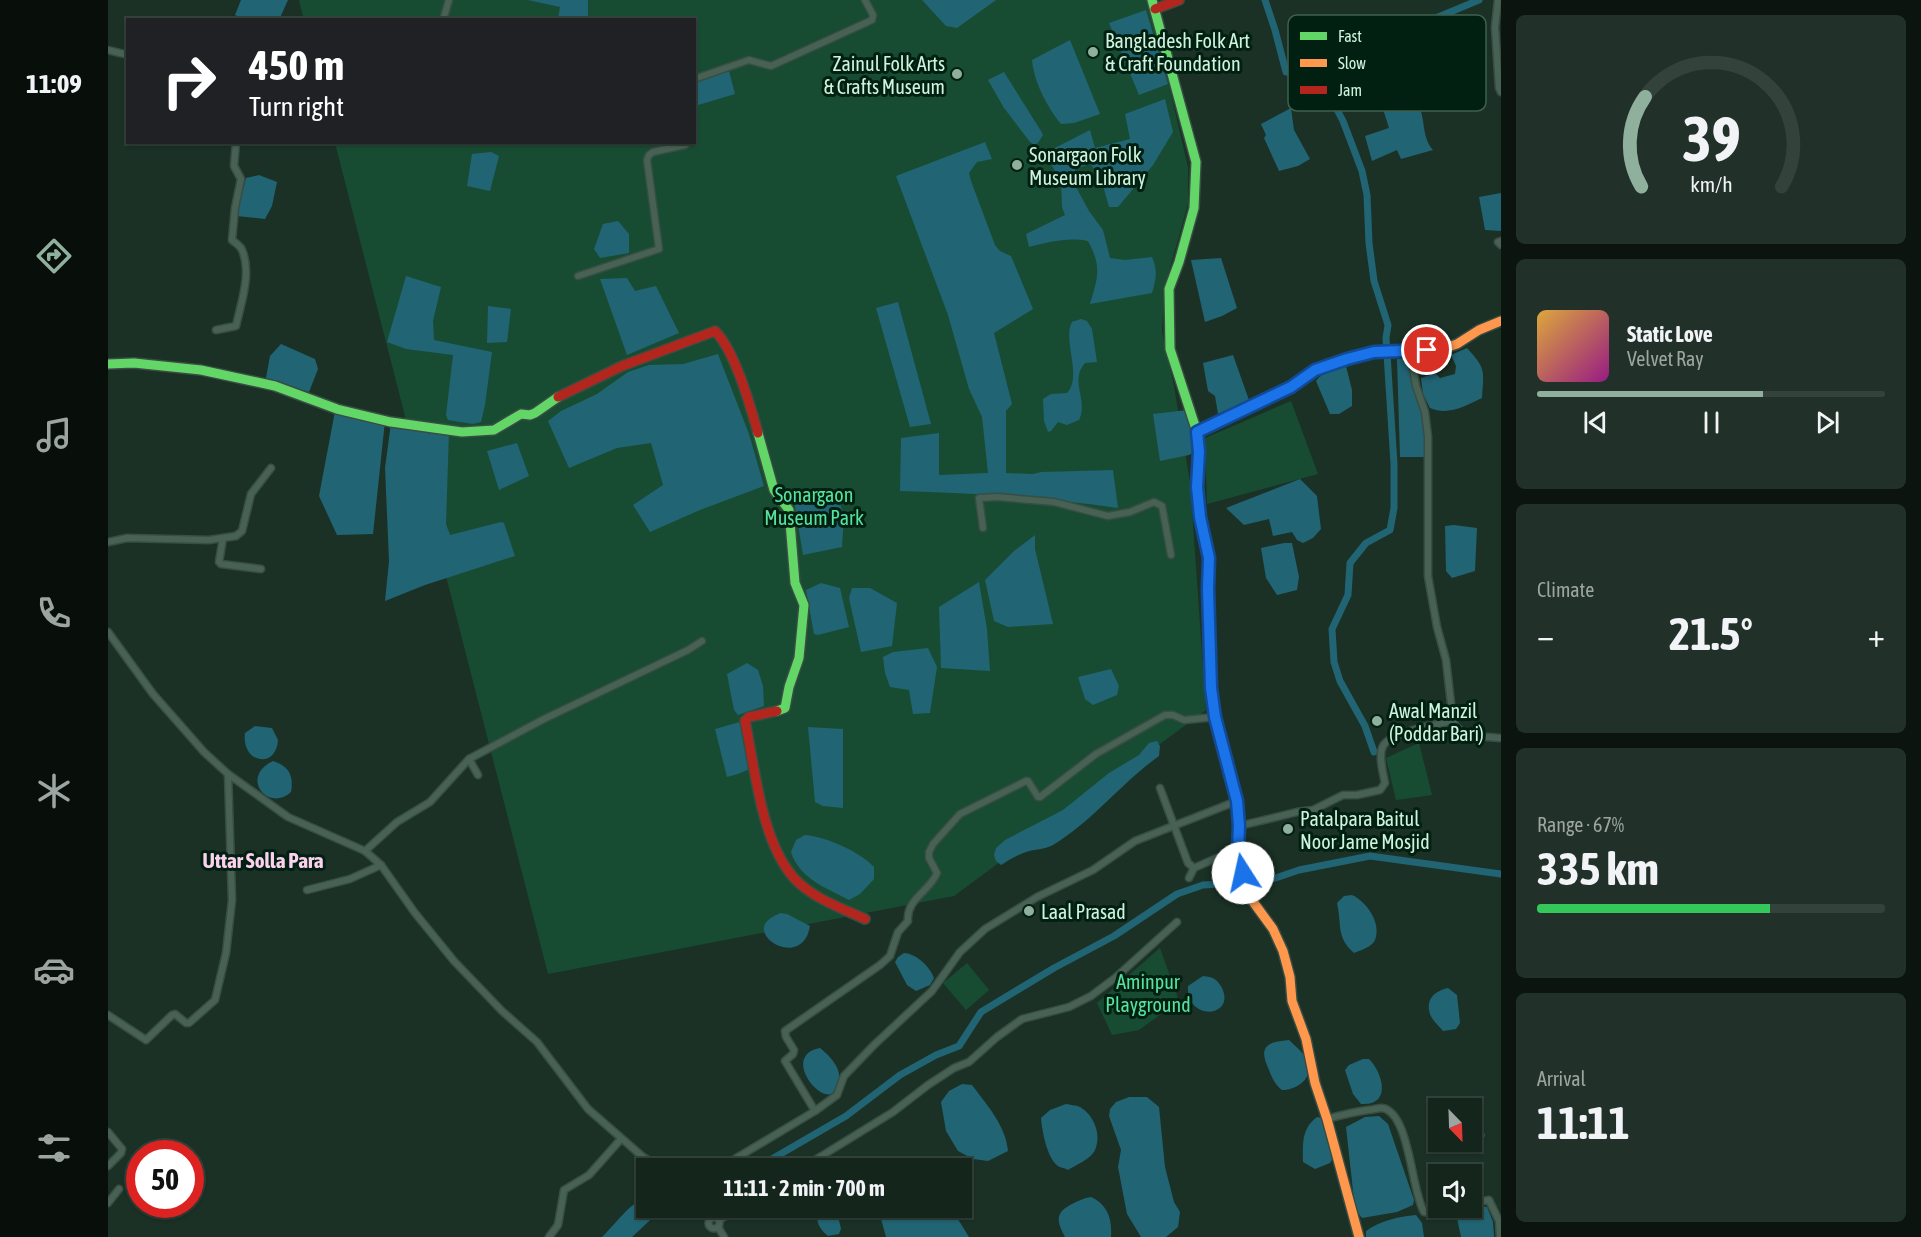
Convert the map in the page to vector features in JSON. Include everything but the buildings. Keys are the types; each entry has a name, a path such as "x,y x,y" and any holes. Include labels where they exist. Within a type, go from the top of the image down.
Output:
{"street":[{"path":"444,18 449,0"},
{"path":"696,78 749,60 771,66 830,40 872,20 873,15 865,0"},
{"path":"1179,0 1153,5 1196,162 1194,208 1169,289 1170,349 1197,432 1199,452 1197,487 1200,517 1209,558 1211,688 1215,717 1237,801 1238,849 1243,873 1254,903 1274,929 1283,951 1290,977 1292,1001 1306,1039 1315,1083 1359,1237"},
{"path":"1498,0 1495,27 1501,92"},
{"path":"108,50 126,54"},
{"path":"216,330 236,326 244,287 245,264 241,249 232,240 241,179 234,166 236,144"},
{"path":"578,276 659,249 647,159 654,153 686,144"},
{"path":"1197,432 1291,387 1315,370 1374,352 1442,349 1457,345 1479,330 1501,321"},
{"path":"108,364 134,363 201,370 275,386 338,409 391,422 462,432 494,430 521,414 535,413 565,392 638,359 715,332 720,336 737,369 754,418 774,490 789,510 795,583 804,605 799,658 789,687 785,708 749,717 745,721 759,789 775,849 794,878 825,902 865,919"},
{"path":"1410,351 1416,386 1425,411 1428,437 1428,576 1437,627 1446,660 1453,721 1456,727 1465,734 1501,738"},
{"path":"108,542 127,538 209,540 236,536 242,531 251,494 271,468"},
{"path":"983,528 979,498 997,497 1054,502 1108,516 1131,512 1154,502 1162,506 1171,555"},
{"path":"223,538 219,562 221,564 261,569"},
{"path":"108,632 153,694 204,752 228,774 288,818 364,851 381,865 415,913 454,961 502,1011 537,1042 588,1109 645,1158"},
{"path":"364,851 397,822 430,802 469,759 702,641"},
{"path":"815,1111 785,1061 794,1050 785,1031 890,956 898,932 908,921 908,909 934,880 937,873 929,858 929,852 933,844 960,814 1026,781 1040,797 1096,754 1165,715 1173,715 1184,720 1215,717"},
{"path":"1239,826 1313,810 1343,795 1357,795 1380,790 1385,783 1381,752 1386,742 1398,735 1453,721"},
{"path":"469,759 478,775"},
{"path":"108,1015 146,1040 172,1015 175,1014 189,1023 215,1000 226,953 232,900 228,774"},
{"path":"1160,788 1188,863 1194,868"},
{"path":"737,1158 815,1111 837,1095 844,1076 932,991 960,952 985,929 1037,897 1093,870 1136,841 1237,801"},
{"path":"1189,878 1194,868 1238,849"},
{"path":"307,890 350,879 381,865"},
{"path":"818,1158 893,1112 954,1068 969,1062 997,1036 1022,1019 1069,1007 1091,996 1115,978 1177,922"},
{"path":"1327,1119 1351,1112 1380,1108 1390,1110 1398,1122 1424,1212 1428,1212"},
{"path":"108,1132 122,1149 108,1166"},
{"path":"549,1237 558,1225 564,1190 589,1175 621,1139"},
{"path":"108,1203 119,1189"},
{"path":"1482,1201 1489,1200 1499,1221 1500,1237"},
{"path":"711,1218 708,1222 712,1228 726,1218"},
{"path":"718,1224 724,1237"}],"green space":[{"name":"Sonargaon Museum Park","path":"299,0 1149,0 1188,167 1188,204 1164,289 1162,332 1174,386 1190,482 1206,710 954,896 548,974 335,144 696,144 696,18 304,18"},
{"path":"1291,401 1318,474 1207,504 1205,438"},
{"path":"1419,743 1432,795 1396,800 1386,758"},
{"name":"Aminpur Playground","path":"1160,948 1179,1001 1139,1030 1112,1035 1097,1003"},
{"path":"967,963 989,990 966,1010 943,983"}],"water":[{"path":"241,0 288,0 280,18 241,18 235,15"},
{"path":"528,0 588,0 588,18 558,18 560,7"},
{"path":"922,0 996,0 957,28 946,26"},
{"path":"1146,10 1168,84 1139,95 1109,23"},
{"path":"1070,40 1100,114 1074,123 1061,124 1042,94 1035,77 1032,60"},
{"path":"729,71 735,94 696,106 696,81"},
{"path":"1004,72 1043,135 1034,145 1004,108 988,80"},
{"path":"1165,99 1173,132 1153,165 1118,207 1109,207 1100,175 1090,164 1075,169 1075,185 1089,211 1103,230 1110,258 1125,260 1152,257 1156,271 1152,293 1090,304 1097,265 1088,241 1066,240 1029,247 1026,234 1065,215 1062,207 1061,182 1045,153 1090,130 1095,148 1130,139 1125,114"},
{"path":"1288,110 1291,111 1294,130 1310,159 1298,166 1279,171 1264,138 1266,135 1261,124"},
{"path":"1384,111 1420,111 1426,138 1433,150 1401,159 1397,150 1372,161 1365,136 1389,128"},
{"path":"985,142 992,159 977,162 969,173 971,181 995,245 1000,251 1011,256 1033,309 994,333 1012,404 1006,411 1006,473 1113,470 1118,508 1009,496 900,491 901,438 939,433 939,475 988,473 982,417 969,389 948,315 896,176"},
{"path":"491,152 499,156 490,191 467,186 472,154"},
{"path":"259,175 277,182 272,206 265,219 236,216 246,178"},
{"path":"1501,193 1501,231 1485,230 1479,197"},
{"path":"618,221 629,234 629,253 600,258 594,249 603,224"},
{"path":"1221,258 1237,308 1205,322 1191,260"},
{"path":"406,276 441,287 433,321 434,340 492,352 481,422 473,424 448,420 446,415 453,355 406,349 387,342"},
{"path":"627,278 635,291 656,286 679,333 627,355 600,279"},
{"path":"898,302 931,424 910,427 876,308"},
{"path":"488,306 511,309 507,342 487,343"},
{"path":"1081,319 1087,321 1092,329 1097,362 1085,363 1081,370 1079,384 1082,406 1079,420 1067,425 1058,422 1048,432 1044,421 1043,399 1051,394 1067,393 1071,386 1073,368 1070,329 1072,322"},
{"path":"281,344 315,359 318,369 309,392 266,378 270,356"},
{"path":"1467,348 1481,366 1482,398 1450,410 1430,408 1423,394 1421,378 1435,373 1440,378 1455,374 1456,366 1451,355"},
{"path":"718,354 749,434 764,486 650,532 633,505 663,485 651,443 617,448 569,468 548,421 561,411 597,394 628,372 649,365 683,364"},
{"path":"1233,355 1249,400 1218,414 1215,396 1208,391 1203,363"},
{"path":"1397,359 1409,359 1422,414 1425,435 1424,457 1400,457"},
{"path":"1346,366 1352,390 1352,406 1339,414 1330,414 1316,381 1325,373"},
{"path":"1187,410 1193,432 1194,452 1160,461 1153,414"},
{"path":"335,411 385,421 373,534 337,535 319,496"},
{"path":"391,423 449,432 446,524 450,535 501,522 504,523 515,556 425,585 385,601 389,561 385,468"},
{"path":"517,443 529,476 499,490 487,451"},
{"path":"1300,479 1317,496 1321,529 1313,538 1303,543 1297,540 1292,532 1273,536 1269,519 1244,525 1226,508"},
{"path":"836,491 844,516 842,547 803,555 794,500"},
{"path":"1445,526 1477,528 1475,571 1452,578 1446,571"},
{"path":"1035,535 1035,549 1053,624 1008,627 994,621 985,580 1014,551"},
{"path":"1292,543 1299,577 1297,590 1277,595 1266,578 1261,548"},
{"path":"979,582 987,629 990,671 941,668 939,607"},
{"path":"821,583 840,588 849,627 814,634 806,590"},
{"path":"852,588 870,588 897,603 892,646 861,652 849,598"},
{"path":"928,648 937,667 930,713 913,714 909,690 890,687 883,657 893,652"},
{"path":"747,663 758,670 763,686 764,706 738,715 734,710 727,674"},
{"path":"1111,669 1119,686 1117,695 1093,705 1085,699 1078,677"},
{"path":"743,721 754,767 727,777 715,729"},
{"path":"255,726 272,728 278,740 276,750 266,759 253,756 245,743 245,733"},
{"path":"808,727 843,729 843,808 823,806 815,802"},
{"path":"1157,741 1160,746 1159,756 1081,825 1050,847 1023,853 1001,865 996,861 994,855 996,848 1005,840 1063,810 1109,773 1139,755 1149,743"},
{"path":"273,761 287,769 291,776 291,792 282,797 266,796 258,783 258,776 263,768"},
{"path":"805,835 851,850 874,867 874,879 860,894 849,900 814,881 800,869 791,852 796,840"},
{"path":"1352,895 1371,913 1377,933 1371,945 1354,953 1344,942 1337,903 1344,896"},
{"path":"780,913 787,914 810,926 806,938 799,945 790,948 782,947 767,938 764,931 765,924"},
{"path":"904,953 918,958 926,965 934,978 930,985 916,991 907,985 895,962"},
{"path":"1203,976 1214,979 1222,988 1224,998 1217,1010 1210,1012 1202,1010 1194,1006 1189,998 1188,986"},
{"path":"1448,988 1457,995 1460,1023 1456,1029 1443,1031 1431,1016 1429,1004 1432,996"},
{"path":"1289,1040 1305,1056 1309,1069 1306,1079 1298,1086 1282,1090 1271,1076 1264,1051 1270,1044"},
{"path":"820,1048 839,1072 839,1083 834,1092 827,1094 818,1090 810,1082 803,1062 808,1053"},
{"path":"1369,1059 1374,1065 1382,1088 1377,1100 1361,1104 1353,1094 1345,1070 1349,1065"},
{"path":"962,1084 972,1085 1000,1124 1008,1151 988,1161 973,1159 958,1151 946,1131 941,1102 949,1091"},
{"path":"1129,1097 1147,1097 1159,1107 1165,1167 1174,1202 1180,1212 1178,1227 1166,1237 1141,1237 1127,1214 1118,1167 1121,1150 1109,1116 1110,1109 1116,1102"},
{"path":"1066,1104 1080,1107 1089,1115 1093,1120 1098,1138 1093,1153 1068,1170 1058,1166 1051,1157 1044,1137 1041,1118 1050,1110"},
{"path":"1379,1116 1388,1124 1414,1200 1413,1205 1397,1212 1362,1218 1355,1209 1346,1127 1365,1117"},
{"path":"1317,1117 1326,1119 1335,1155 1330,1163 1315,1169 1303,1162 1303,1149 1308,1127"},
{"path":"1091,1197 1097,1200 1108,1213 1111,1237 1065,1237 1060,1227 1060,1214 1066,1207"},
{"path":"636,1204 636,1218 652,1218 632,1237 602,1237 628,1209"},
{"path":"1482,1207 1487,1207 1493,1222 1494,1237 1461,1237 1457,1218 1482,1218"},
{"path":"1416,1215 1422,1223 1424,1237 1366,1237 1366,1231 1378,1224"},
{"path":"818,1218 838,1218 841,1229 839,1234 828,1236 820,1228"},
{"path":"881,1218 957,1218 969,1237 886,1237"}],"waterway":[{"path":"1265,0 1286,72 1288,72"},
{"path":"1443,15 1479,0"},
{"path":"1338,111 1362,171 1367,195 1369,243 1374,281 1388,325 1386,338 1394,464 1394,508 1390,530 1366,543 1350,563 1348,595 1332,629 1334,662 1340,681 1365,726 1374,752"},
{"path":"1258,884 1299,870 1370,856 1501,874"},
{"path":"774,1158 846,1116 900,1075 936,1055 959,1046 981,1012 1054,968 1114,936 1177,894 1203,885 1220,884 1240,889"}],"traffic: fast":[{"path":"1152,0 1196,162 1194,208 1169,289 1170,349 1197,432 1198,468"},
{"path":"108,364 134,363 201,370 275,386 337,409 391,422 462,432 494,430 521,414 535,413 558,397"},
{"path":"758,433 774,490 789,510 795,583 804,605 799,658 789,687 785,708 777,711"}],"traffic: slow":[{"path":"1197,432 1291,387 1315,370 1374,352 1442,349 1457,344 1479,330 1501,321"},
{"path":"1241,867 1254,903 1273,929 1283,951 1290,977 1292,1001 1306,1039 1315,1083 1359,1237"}],"traffic: jam":[{"path":"1155,9 1179,0"},
{"path":"558,397 622,366 715,331 729,351 735,365 758,433"},
{"path":"1198,468 1200,517 1209,558 1207,589 1211,688 1215,717 1237,801 1239,826 1237,849 1241,867"},
{"path":"777,711 749,717 745,721 756,782 774,844 783,863 801,885 827,902 865,919"}],"place":[{"name":"Bangladesh Folk Art & Craft Foundation","path":"1093,52"},
{"name":"Zainul Folk Arts & Crafts Museum","path":"957,74"},
{"name":"Sonargaon Folk Museum Library","path":"1017,165"},
{"name":"Awal Manzil (Poddar Bari)","path":"1377,721"},
{"name":"Patalpara Baitul Noor Jame Mosjid","path":"1288,829"},
{"name":"Laal Prasad","path":"1029,911"}],"district":[{"name":"Uttar Solla Para","path":"263,860"}],"route":[{"path":"1243,873 1238,849 1237,801 1215,717 1211,688 1209,558 1200,517 1197,487 1199,452 1197,432 1291,387 1315,370 1374,352 1427,350"}]}
